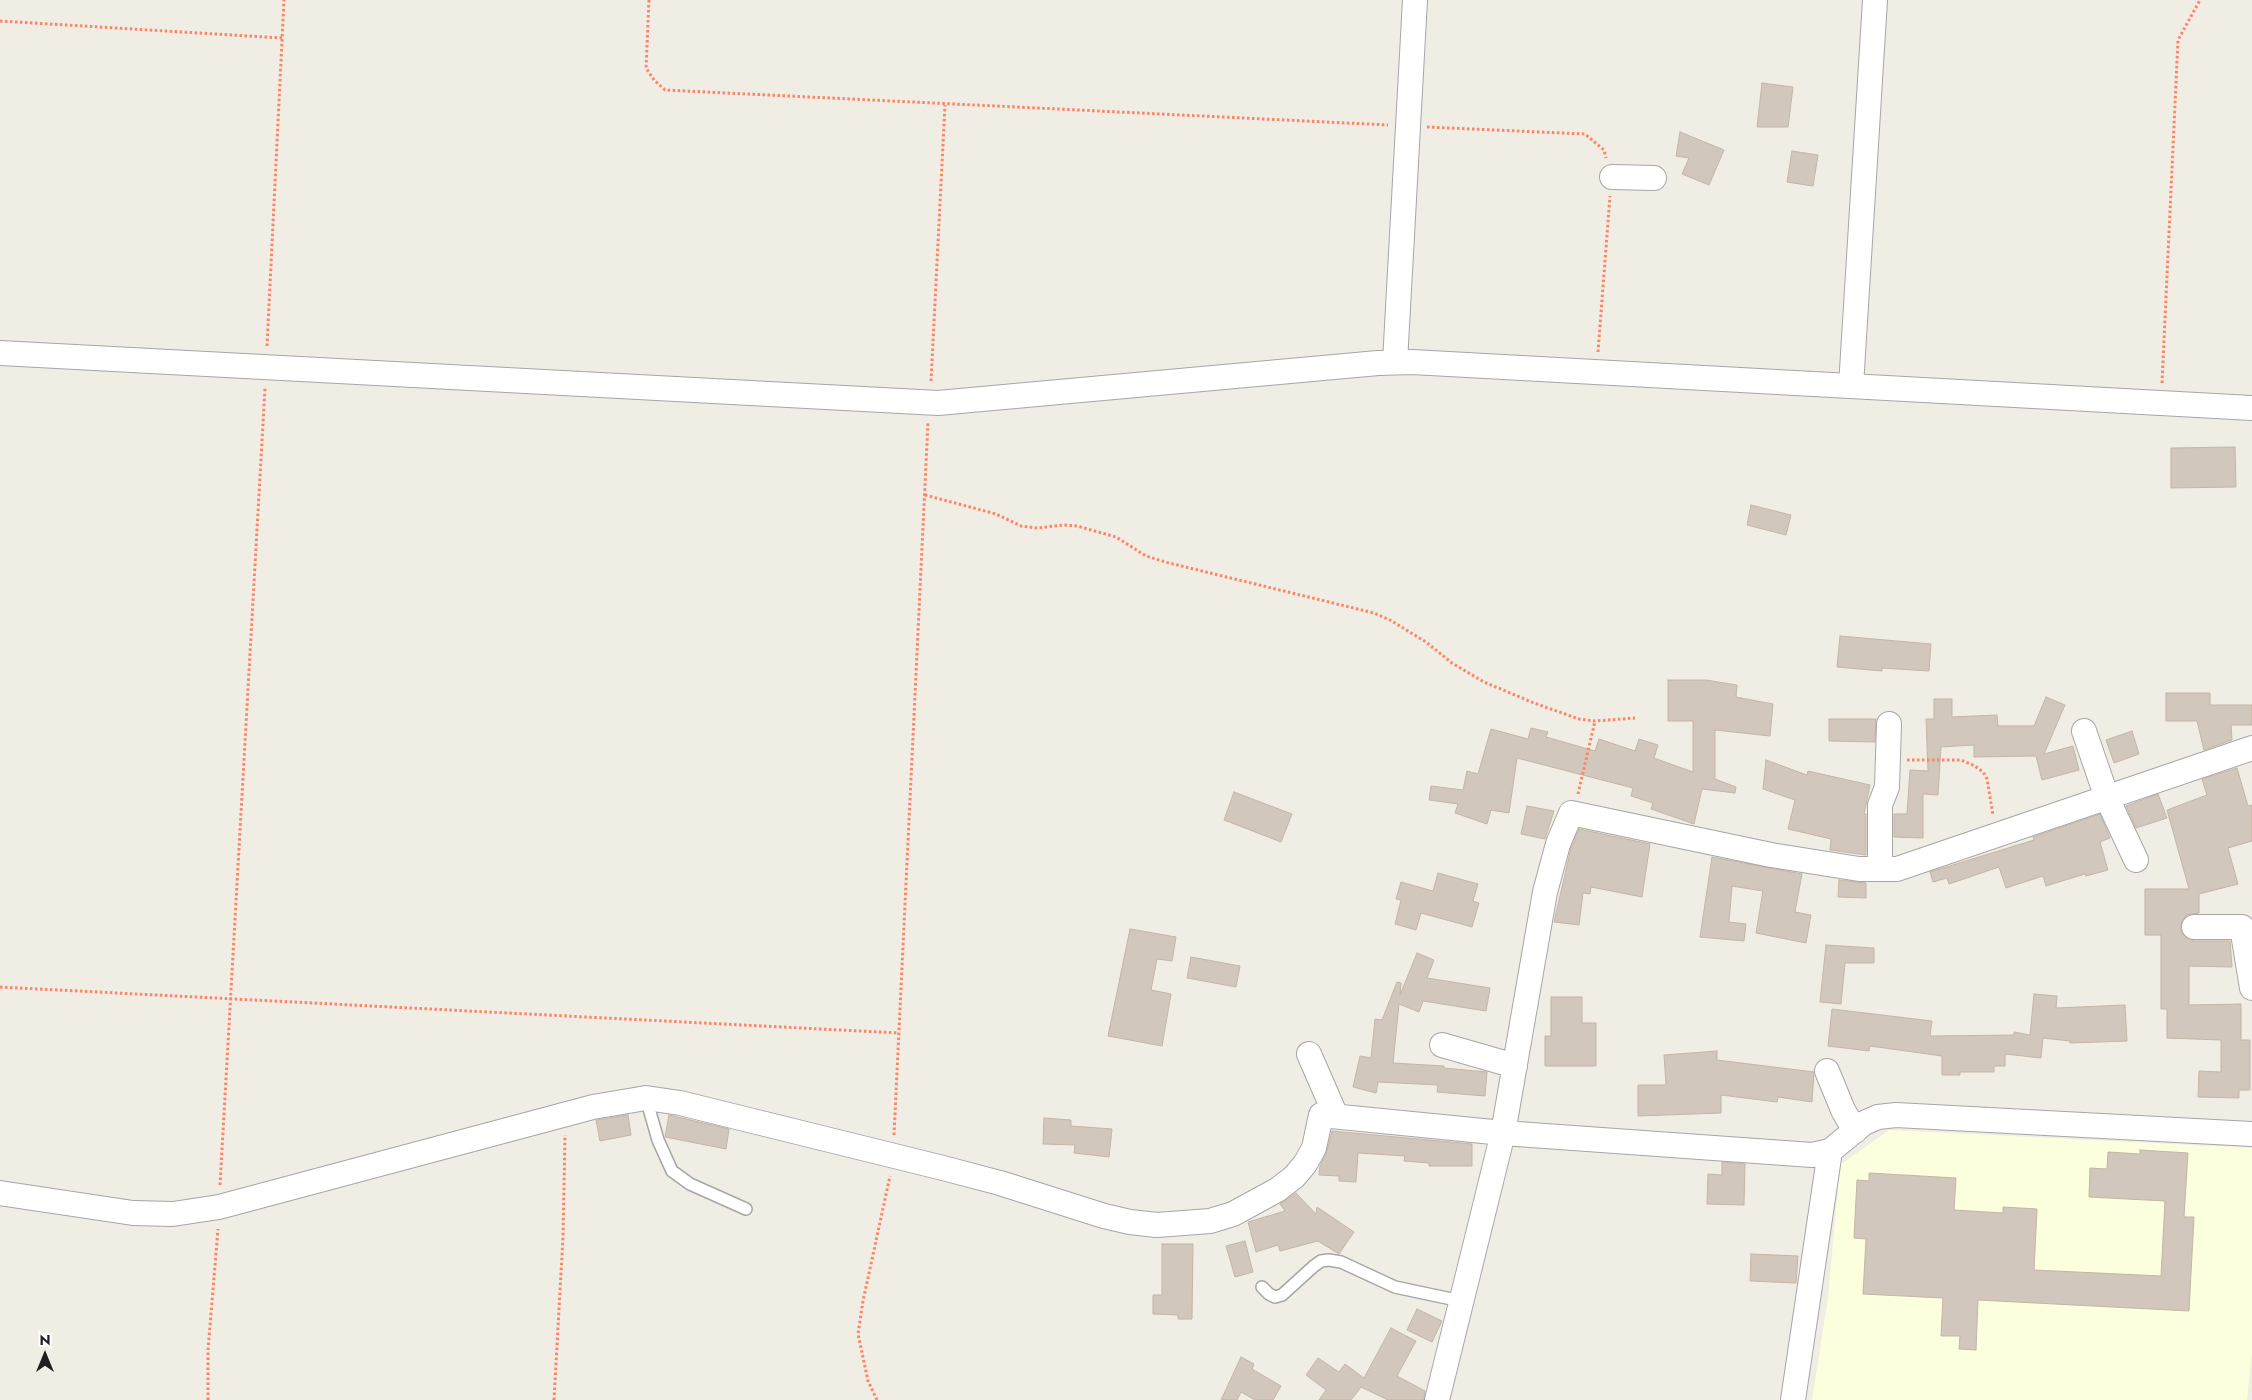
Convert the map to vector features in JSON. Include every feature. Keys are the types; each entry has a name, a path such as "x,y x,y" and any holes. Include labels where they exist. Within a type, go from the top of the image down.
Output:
{"street":[{"path":"1395,362 1415,0"},
{"path":"1851,386 1874,0"},
{"path":"1612,177 1654,178"},
{"path":"0,354 929,402 1395,362 2252,408"},
{"path":"1880,869 1880,805 1887,788 1889,724"},
{"path":"2084,731 2107,798 2136,860"},
{"path":"1437,1400 1503,1133 1545,892 1558,844 1571,813 1771,855 1859,869 1897,870 2252,748"},
{"path":"2194,927 2242,927 2252,988"},
{"path":"1442,1045 1515,1066"},
{"path":"1309,1054 1336,1116"},
{"path":"1827,1071 1854,1131"},
{"path":"0,1193 133,1213 173,1214 218,1207 565,1114 646,1098 680,1103 1000,1183 1075,1208 1130,1222 1157,1225 1210,1221 1233,1214 1277,1190 1294,1177 1314,1148 1321,1115 1503,1133 1812,1155 1830,1151 1864,1123 1878,1117 1896,1115 2252,1134"},
{"path":"1793,1400 1830,1151"}],"lane":[{"path":"646,1098 658,1140 672,1171 690,1184 746,1209"},
{"path":"1262,1287 1275,1297 1282,1295 1314,1266 1321,1261 1329,1260 1341,1262 1395,1287 1461,1301"}],"path":[{"path":"208,1400 208,1350 231,999 266,368 284,0"},
{"path":"649,0 646,68 654,80 665,90 945,105 1584,134 1604,150 1612,177 1597,372"},
{"path":"2161,402 2178,40 2200,0"},
{"path":"0,21 282,38"},
{"path":"877,1400 868,1380 858,1334 893,1156 945,105"},
{"path":"925,495 996,514 1021,526 1037,528 1064,525 1077,526 1116,537 1146,556 1165,562 1374,613 1397,624 1452,663 1484,682 1543,706 1579,719 1595,721 1635,718"},
{"path":"1574,814 1595,721"},
{"path":"1888,760 1962,760 1983,772 1987,779 1996,836"},
{"path":"0,987 899,1034"},
{"path":"554,1400 563,1237 565,1114"}],"shaded area":[{"path":"1889,1130 2252,1148 2252,1353 2247,1400 1812,1400 1828,1298 1840,1165"}],"building":[{"path":"1762,83 1793,87 1788,127 1757,127"},
{"path":"1680,132 1724,150 1709,185 1682,174 1689,158 1676,156"},
{"path":"1792,151 1818,155 1813,186 1787,182"},
{"path":"2235,447 2236,487 2171,488 2171,448"},
{"path":"1751,505 1791,515 1786,535 1747,525"},
{"path":"1840,636 1931,644 1929,671 1882,668 1882,671 1837,667"},
{"path":"1668,680 1706,680 1737,685 1736,697 1773,704 1770,736 1715,730 1715,779 1736,787 1735,793 1702,789 1694,824 1651,809 1653,803 1631,796 1633,788 1517,758 1509,813 1491,810 1487,824 1455,813 1458,804 1429,800 1431,786 1463,790 1467,771 1478,774 1491,729 1528,739 1531,728 1548,732 1546,737 1595,751 1599,739 1635,751 1639,739 1658,745 1654,758 1693,772 1693,721 1668,721"},
{"path":"2166,693 2210,693 2210,705 2252,705 2252,725 2231,725 2232,740 2204,750 2197,721 2166,721"},
{"path":"2046,697 2065,705 2044,754 2073,746 2079,770 2042,780 2036,756 1974,757 1974,745 1941,747 1938,795 1923,794 1923,838 1894,837 1894,814 1907,814 1910,770 1928,771 1926,719 1934,719 1934,699 1952,699 1952,717 1997,715 1998,726 2034,726"},
{"path":"1829,719 1876,719 1875,742 1829,741"},
{"path":"2132,731 2139,754 2114,763 2106,740"},
{"path":"1766,760 1807,775 1808,771 1870,785 1864,814 1866,814 1866,855 1830,850 1831,839 1788,829 1795,800 1763,789"},
{"path":"2237,768 2248,806 2252,805 2252,841 2228,848 2238,884 2199,894 2199,913 2187,915 2180,927 2182,934 2194,941 2230,941 2232,967 2189,966 2189,1005 2241,1004 2241,1040 2250,1040 2250,1090 2239,1090 2239,1098 2198,1097 2199,1071 2221,1072 2221,1040 2167,1038 2167,1009 2161,1009 2161,935 2145,935 2145,889 2189,889 2167,810 2207,795 2202,779"},
{"path":"1234,792 1292,814 1281,842 1224,820"},
{"path":"2158,794 2167,818 2136,828 2126,806"},
{"path":"1527,806 1554,811 1545,839 1521,834"},
{"path":"2100,814 2110,838 2100,842 2108,870 2086,876 2085,874 2046,886 2043,876 2006,888 1999,867 1949,884 1947,878 1933,882 1930,872 2034,840 2033,837"},
{"path":"1579,829 1650,844 1642,897 1591,887 1590,894 1583,893 1579,925 1554,922 1571,848"},
{"path":"1712,857 1802,874 1795,912 1811,915 1806,943 1756,933 1763,891 1732,886 1729,922 1746,924 1744,941 1700,937"},
{"path":"1438,873 1478,884 1473,901 1479,903 1472,927 1421,913 1416,930 1395,924 1401,900 1396,899 1401,882 1433,891"},
{"path":"1839,880 1866,883 1866,898 1838,897"},
{"path":"1130,929 1176,937 1172,961 1157,959 1151,990 1171,994 1162,1046 1108,1036"},
{"path":"1826,945 1874,948 1874,963 1845,963 1841,1004 1820,1002"},
{"path":"1417,953 1434,960 1427,978 1490,988 1486,1011 1423,1001 1419,1012 1399,1004 1393,1063 1444,1066 1444,1068 1487,1072 1485,1096 1437,1092 1438,1085 1378,1082 1376,1093 1353,1087 1360,1056 1371,1058 1375,1019 1382,1020 1397,982 1401,983 1400,995"},
{"path":"1191,957 1240,966 1236,987 1187,978"},
{"path":"2034,994 2057,996 2056,1008 2125,1005 2127,1041 2070,1043 2070,1041 2043,1038 2041,1058 2005,1054 2005,1066 1994,1066 1994,1072 1960,1072 1960,1075 1942,1075 1942,1056 1870,1046 1869,1051 1828,1046 1832,1009 1932,1021 1930,1036 2014,1035 2014,1032 2030,1035"},
{"path":"1551,997 1582,997 1582,1023 1596,1023 1596,1066 1545,1066 1545,1036 1551,1036"},
{"path":"1717,1051 1717,1060 1814,1072 1812,1102 1778,1097 1777,1102 1721,1095 1721,1113 1638,1116 1638,1085 1666,1085 1664,1055"},
{"path":"628,1115 631,1135 600,1141 596,1120"},
{"path":"669,1115 729,1129 726,1149 665,1137"},
{"path":"1044,1118 1071,1120 1071,1126 1112,1129 1109,1157 1074,1153 1075,1145 1043,1144"},
{"path":"1332,1131 1472,1144 1472,1166 1429,1166 1429,1163 1404,1161 1405,1156 1358,1153 1356,1182 1339,1181 1339,1176 1319,1175 1320,1166 1327,1151"},
{"path":"2140,1150 2188,1153 2184,1217 2194,1217 2189,1311 1978,1300 1976,1350 1959,1349 1960,1336 1941,1336 1943,1298 1863,1294 1866,1239 1854,1238 1857,1180 1869,1181 1869,1173 1956,1178 1954,1210 2003,1213 2003,1207 2037,1209 2034,1270 2161,1276 2165,1201 2089,1197 2090,1168 2107,1169 2108,1152 2140,1154"},
{"path":"1722,1162 1745,1164 1744,1205 1707,1204 1708,1174 1722,1175"},
{"path":"1296,1193 1316,1214 1317,1207 1354,1232 1339,1254 1318,1241 1280,1251 1278,1245 1256,1252 1248,1222 1285,1211 1280,1204"},
{"path":"1245,1241 1253,1272 1235,1277 1226,1246"},
{"path":"1162,1244 1193,1244 1192,1319 1178,1319 1178,1315 1153,1314 1153,1295 1162,1295"},
{"path":"1751,1254 1798,1256 1796,1283 1750,1281"},
{"path":"1417,1309 1442,1321 1432,1342 1407,1330"},
{"path":"1391,1328 1416,1341 1397,1376 1425,1391 1424,1400 1388,1400 1361,1387 1351,1400 1319,1400 1326,1390 1306,1375 1318,1358 1339,1372 1345,1364 1364,1378"},
{"path":"1241,1357 1254,1364 1252,1369 1281,1386 1273,1400 1255,1400 1241,1392 1237,1400 1221,1400"}]}
